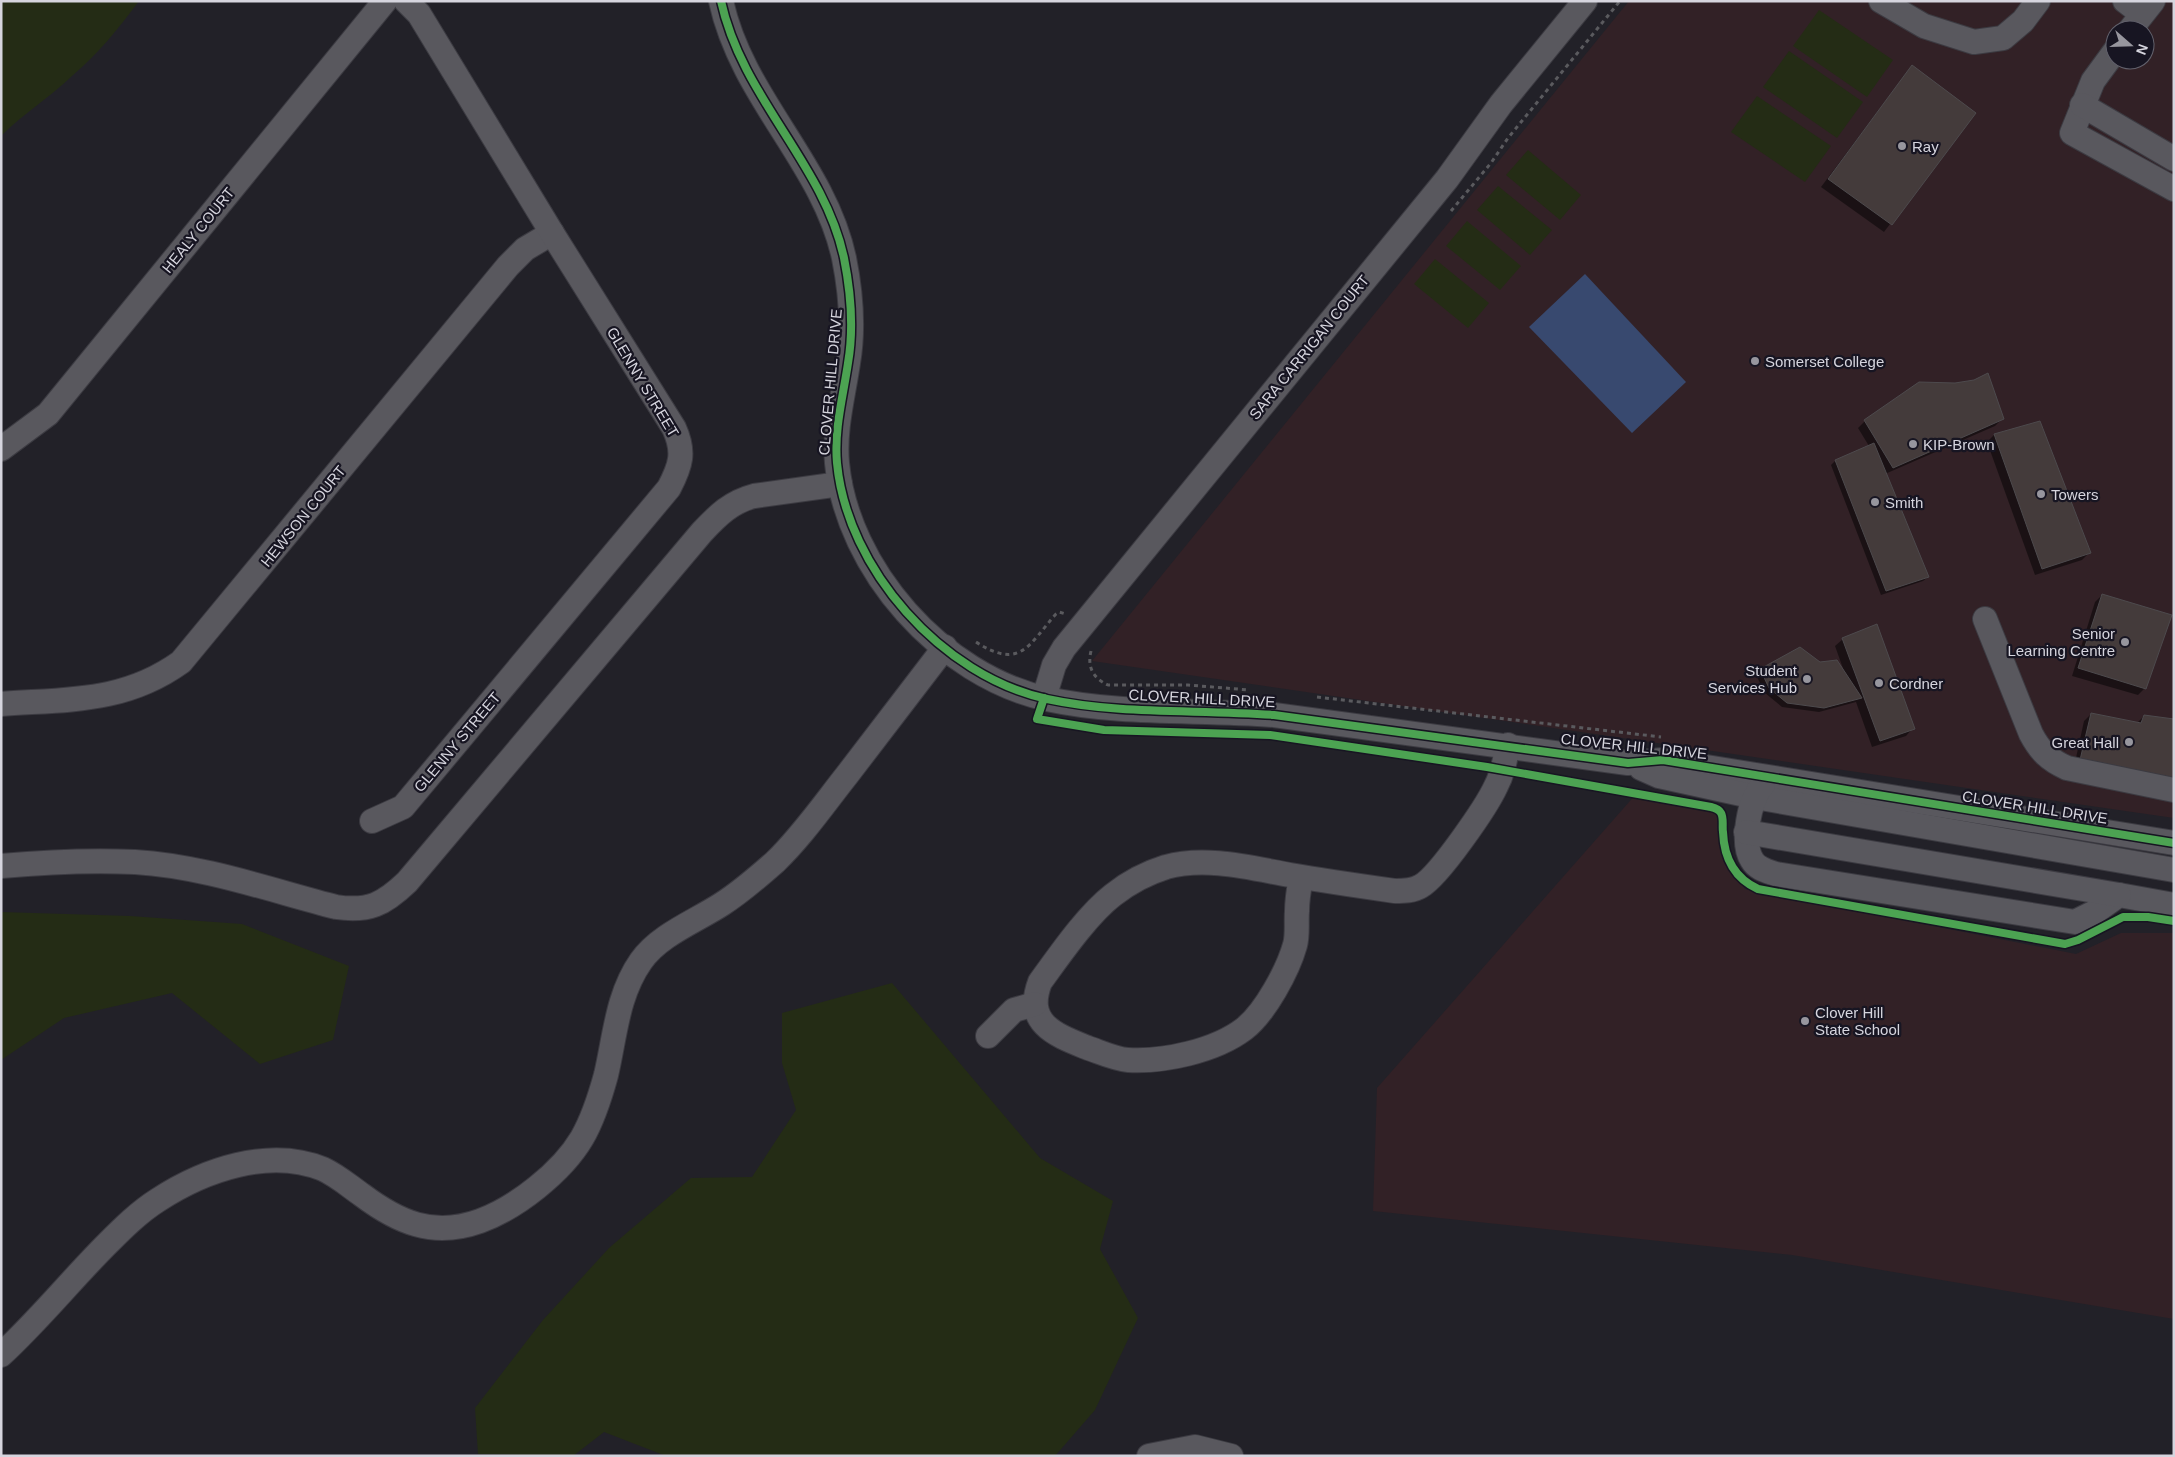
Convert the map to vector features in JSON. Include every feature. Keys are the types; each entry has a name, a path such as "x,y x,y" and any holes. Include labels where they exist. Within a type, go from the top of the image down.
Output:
{"street":[{"name":"HEALY COURT","path":"1,449 48,414 385,1"},
{"name":"GLENNY STREET","path":"372,821 403,807 669,488 681,458 680,442 674,428 552,233 419,14 406,1"},
{"name":"CLOVER HILL DRIVE","path":"721,1 746,71 818,188 833,222 844,255 850,290 852,323 849,360 837,424 836,444 840,484 854,529 881,580 918,625 970,665 1001,683 1044,698 1091,706 1228,711 1274,715 1508,745 1628,763 1663,760 2174,844"},
{"name":"SARA CARRIGAN COURT","path":"1044,698 1054,665 1064,648 1447,179 1501,104 1585,1"},
{"path":"1881,1 1924,26 1974,42 2002,38 2024,22 2038,1"},
{"path":"2105,65 2093,81 2072,133 2174,189"},
{"path":"2082,105 2174,160"},
{"name":"HEWSON COURT","path":"1,704 110,695 148,682 181,662 508,266 525,250 552,233"},
{"path":"1,866 50,862 136,862 197,871 336,907 367,908 379,904 392,896 407,882 582,672 702,532 727,507 740,499 754,496 840,484"},
{"path":"1985,619 2031,734 2040,751 2052,761 2067,768 2174,790"},
{"path":"1,1355 25,1333 79,1271 130,1221 158,1200 219,1170 256,1161 284,1161 308,1164 340,1179 390,1216 407,1223 428,1228 455,1227 479,1222 514,1204 543,1182 566,1160 582,1138 594,1112 605,1078 622,1000 631,978 642,959 658,944 744,888 789,849 945,647"},
{"path":"1300,877 1296,943 1281,979 1265,1005 1245,1028 1218,1044 1186,1054 1126,1060 1093,1050 1054,1033 1045,1026 1038,1016 1035,1004 1036,992 1040,982 1076,936 1111,897 1136,880 1167,867 1215,864 1395,891 1405,891 1423,886 1438,870 1491,796 1503,770 1508,745"},
{"name":"CLOVER HILL DRIVE","path":"1628,763 1659,776 1755,797 2174,870"},
{"path":"1774,777 1761,787 1755,797 1746,832 1752,860 1761,868 1785,875 2075,922 2096,912 2119,895"},
{"path":"1746,832 2174,905"},
{"path":"988,1036 1014,1010 1035,1004"},
{"path":"1149,1456 1195,1447 1231,1456"}],"path":[{"path":"1447,216 1620,1"},
{"path":"975,641 993,651 1013,654 1028,648 1059,612 1064,612 1072,619"},
{"path":"1094,646 1089,661 1091,669 1101,681 1108,685 1188,685 1250,690"},
{"path":"1313,697 1662,738"}],"shaded area":[{"name":"Somerset College","path":"1629,1 2174,1 2174,818 1092,661"},
{"name":"Clover Hill State School","path":"1637,793 1718,812 1723,860 1745,889 2076,954 2121,933 2174,933 2174,1319 1792,1255 1373,1211 1377,1088"}],"green space":[{"path":"1,1 139,1 91,59 1,136"},
{"path":"1819,10 1893,60 1867,97 1793,46"},
{"path":"1789,51 1863,102 1837,138 1763,87"},
{"path":"1757,96 1831,146 1805,182 1731,132"},
{"path":"1528,150 1581,195 1560,220 1506,175"},
{"path":"1498,186 1552,230 1530,255 1477,210"},
{"path":"1467,221 1521,266 1500,290 1446,246"},
{"path":"1435,259 1489,303 1468,328 1414,284"},
{"path":"1,912 130,916 242,924 349,966 333,1040 260,1064 172,993 64,1018 1,1060"},
{"path":"892,983 1040,1158 1113,1201 1100,1249 1138,1318 1095,1410 1055,1456 666,1456 604,1432 573,1456 478,1454 475,1408 543,1320 609,1248 691,1178 752,1177 796,1110 782,1063 782,1013"}],"water":[{"path":"1585,274 1686,382 1632,433 1529,327"}],"building":[{"name":"Ray","path":"1912,65 1976,113 1892,225 1828,179"},
{"name":"KIP-Brown","path":"1988,373 2004,419 1893,468 1864,420 1919,382 1955,383 1974,380"},
{"name":"Towers","path":"2040,421 2091,553 2042,569 1994,434"},
{"name":"Smith","path":"1874,443 1929,577 1886,591 1835,460"},
{"name":"Senior Learning Centre","path":"2102,594 2172,615 2146,689 2078,668"},
{"name":"Cordner","path":"1877,624 1915,729 1880,741 1842,638"},
{"name":"Student Services Hub","path":"1800,647 1820,662 1837,660 1862,698 1824,708 1787,703 1769,688 1760,669"},
{"name":"Great Hall","path":"2091,713 2141,723 2144,715 2174,719 2174,787 2080,760"}],"cycle path":[{"path":"721,1 731,36 746,69 819,192 834,224 844,258 850,297 851,337 836,450 845,503 859,541 880,578 906,612 937,642 971,667 1008,687 1047,699 1075,704 1131,710 1274,715 1628,763 1663,760 2174,843"},
{"path":"1044,698 1037,719 1104,730 1270,735 1487,767 1712,807 1717,809 1722,815 1724,841 1728,859 1737,873 1758,889 2065,944 2078,940 2123,917 2148,917 2174,921"}],"place":[{"name":"Ray","path":"1902,146"},
{"name":"Somerset College","path":"1755,361"},
{"name":"KIP-Brown","path":"1913,444"},
{"name":"Towers","path":"2041,494"},
{"name":"Smith","path":"1875,502"},
{"name":"Senior Learning Centre","path":"2125,642"},
{"name":"Student Services Hub","path":"1807,679"},
{"name":"Cordner","path":"1879,683"},
{"name":"Great Hall","path":"2129,742"},
{"name":"Clover Hill State School","path":"1805,1021"}]}
